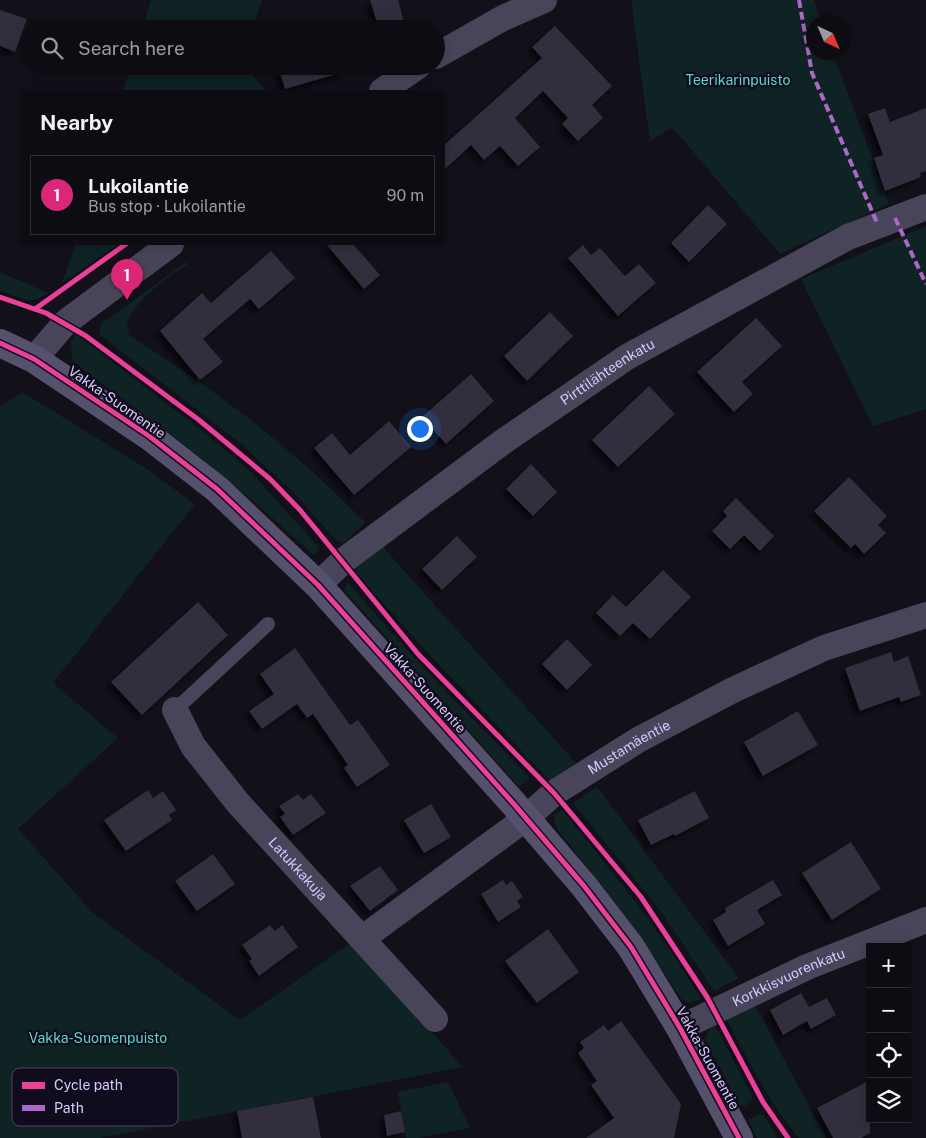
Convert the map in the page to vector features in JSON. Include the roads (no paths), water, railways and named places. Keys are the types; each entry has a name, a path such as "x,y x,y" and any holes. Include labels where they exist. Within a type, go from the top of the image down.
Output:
{"street":[{"path":"445,51 503,18 544,0"},
{"path":"383,90 405,75"},
{"name":"Pirttilähteenkatu","path":"318,585 343,561 504,440 626,357 848,237 926,207"},
{"path":"34,359 66,322 170,245"},
{"name":"Vakka-Suomentie","path":"0,343 34,359 148,436 217,489 318,585 526,818 584,886 631,947 680,1028 739,1138"},
{"name":"Mustamäentie","path":"363,938 526,818 554,793 638,740 732,690 824,648 926,615"},
{"name":"Latukkakuja","path":"175,710 193,746 238,803 435,1019"},
{"name":"Korkkisvuorenkatu","path":"680,1028 807,967 926,920"}],"lane":[{"path":"175,710 268,624"}],"place":[{"name":"Lukoilantie","path":"127,300"}],"park label":[{"name":"Teerikarinpuisto","path":"738,80"},
{"name":"Vakka-Suomenpuisto","path":"98,1038"}]}
